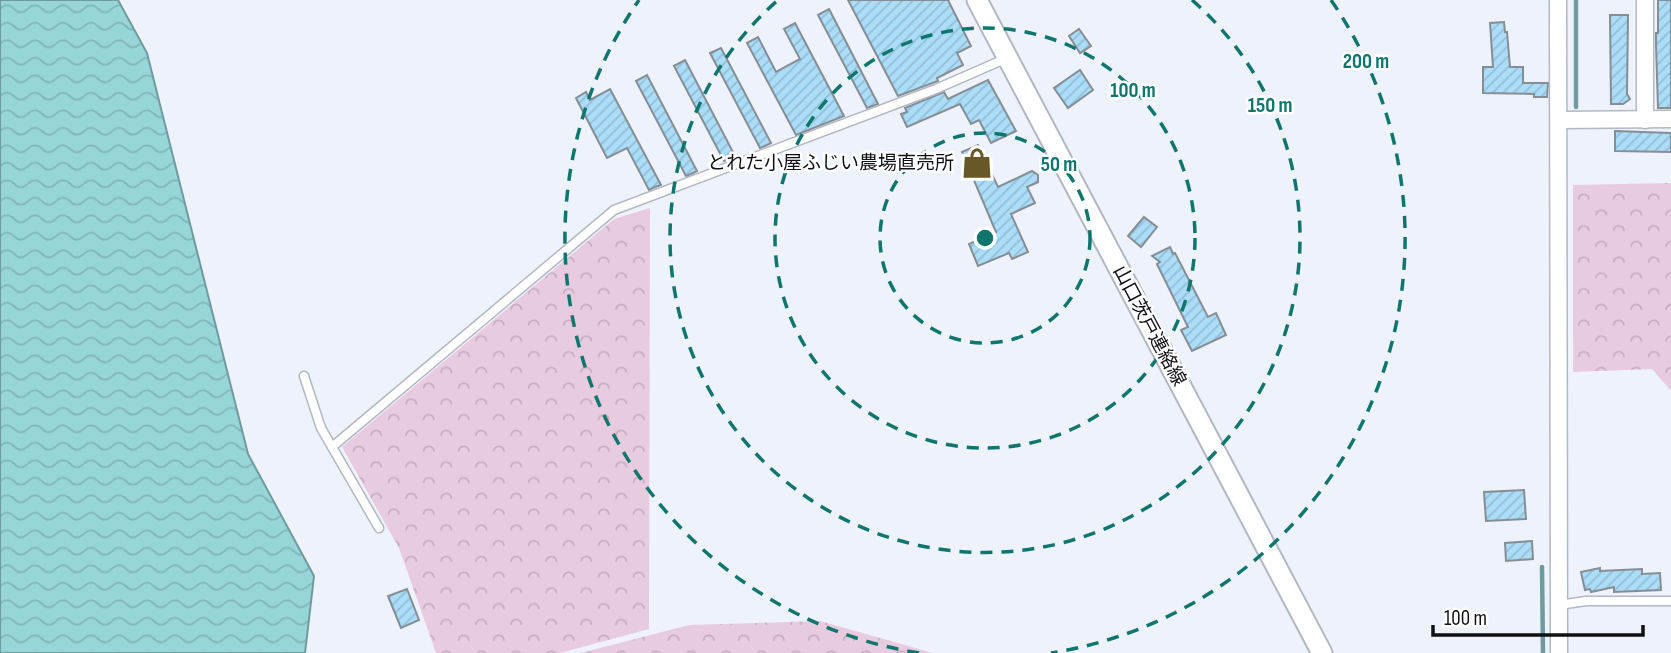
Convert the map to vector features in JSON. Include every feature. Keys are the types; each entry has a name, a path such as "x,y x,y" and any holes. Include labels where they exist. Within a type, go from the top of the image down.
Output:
{"street":[{"name":"山口茨戸連絡線","path":"977,0 1322,653"},
{"path":"1558,0 1559,653"},
{"path":"1645,0 1645,120"},
{"path":"1559,120 1671,119"}],"lane":[{"path":"332,447 614,210 936,89 1007,58"},
{"path":"304,376 321,428 379,528"},
{"path":"1559,605 1586,601 1671,601"}],"green space":[{"path":"1671,183 1671,391 1652,369 1573,372 1573,185"},
{"path":"650,208 649,629 560,653 436,653 399,548 342,447 614,219"},
{"path":"820,621 933,653 581,653 689,625"}],"water":[{"path":"0,0 118,0 147,53 248,454 314,576 305,653 0,653"}],"building":[{"path":"848,0 948,0 971,46 957,53 963,65 937,78 938,81 898,96"},
{"path":"1658,0 1671,0 1671,108 1658,108"},
{"path":"829,9 878,104 867,108 818,15"},
{"path":"1610,15 1628,15 1627,94 1630,99 1623,104 1611,104"},
{"path":"1504,22 1510,67 1523,67 1523,83 1548,83 1547,97 1534,97 1534,94 1483,93 1483,67 1493,67 1490,23"},
{"path":"795,23 844,116 796,135 747,43 758,37 776,72 800,59 784,29"},
{"path":"1079,29 1091,46 1080,53 1069,36"},
{"path":"721,48 771,143 767,145 760,148 710,53"},
{"path":"685,60 735,156 724,161 674,66"},
{"path":"1080,70 1093,90 1068,108 1054,88"},
{"path":"647,75 697,171 691,174 686,176 636,81"},
{"path":"988,80 1016,131 991,143 979,120 971,124 960,104 907,127 901,114 907,112 905,108 944,92 948,99"},
{"path":"610,89 661,185 649,190 627,148 607,158 576,98 586,92 590,100"},
{"path":"1615,131 1671,133 1671,152 1615,151"},
{"path":"978,145 998,187 1032,171 1038,175 1038,182 1027,187 1035,203 1011,214 1028,252 1012,259 1009,253 978,266 969,244 996,232 962,152"},
{"path":"1144,217 1157,227 1141,247 1128,236"},
{"path":"1170,247 1208,317 1216,313 1226,335 1192,351 1181,330 1188,327 1157,264 1160,262 1152,256"},
{"path":"1524,490 1526,519 1486,521 1484,492"},
{"path":"1532,541 1533,559 1506,561 1505,543"},
{"path":"1600,568 1600,571 1642,569 1642,574 1660,573 1661,590 1614,592 1614,587 1591,592 1590,589 1585,590 1581,572"},
{"path":"407,589 419,620 401,628 388,596"}],"waterway":[{"path":"1576,0 1576,107"},
{"path":"1542,567 1543,653"}],"place":[{"name":"とれた小屋ふじい農場直売所","path":"977,163"}]}
